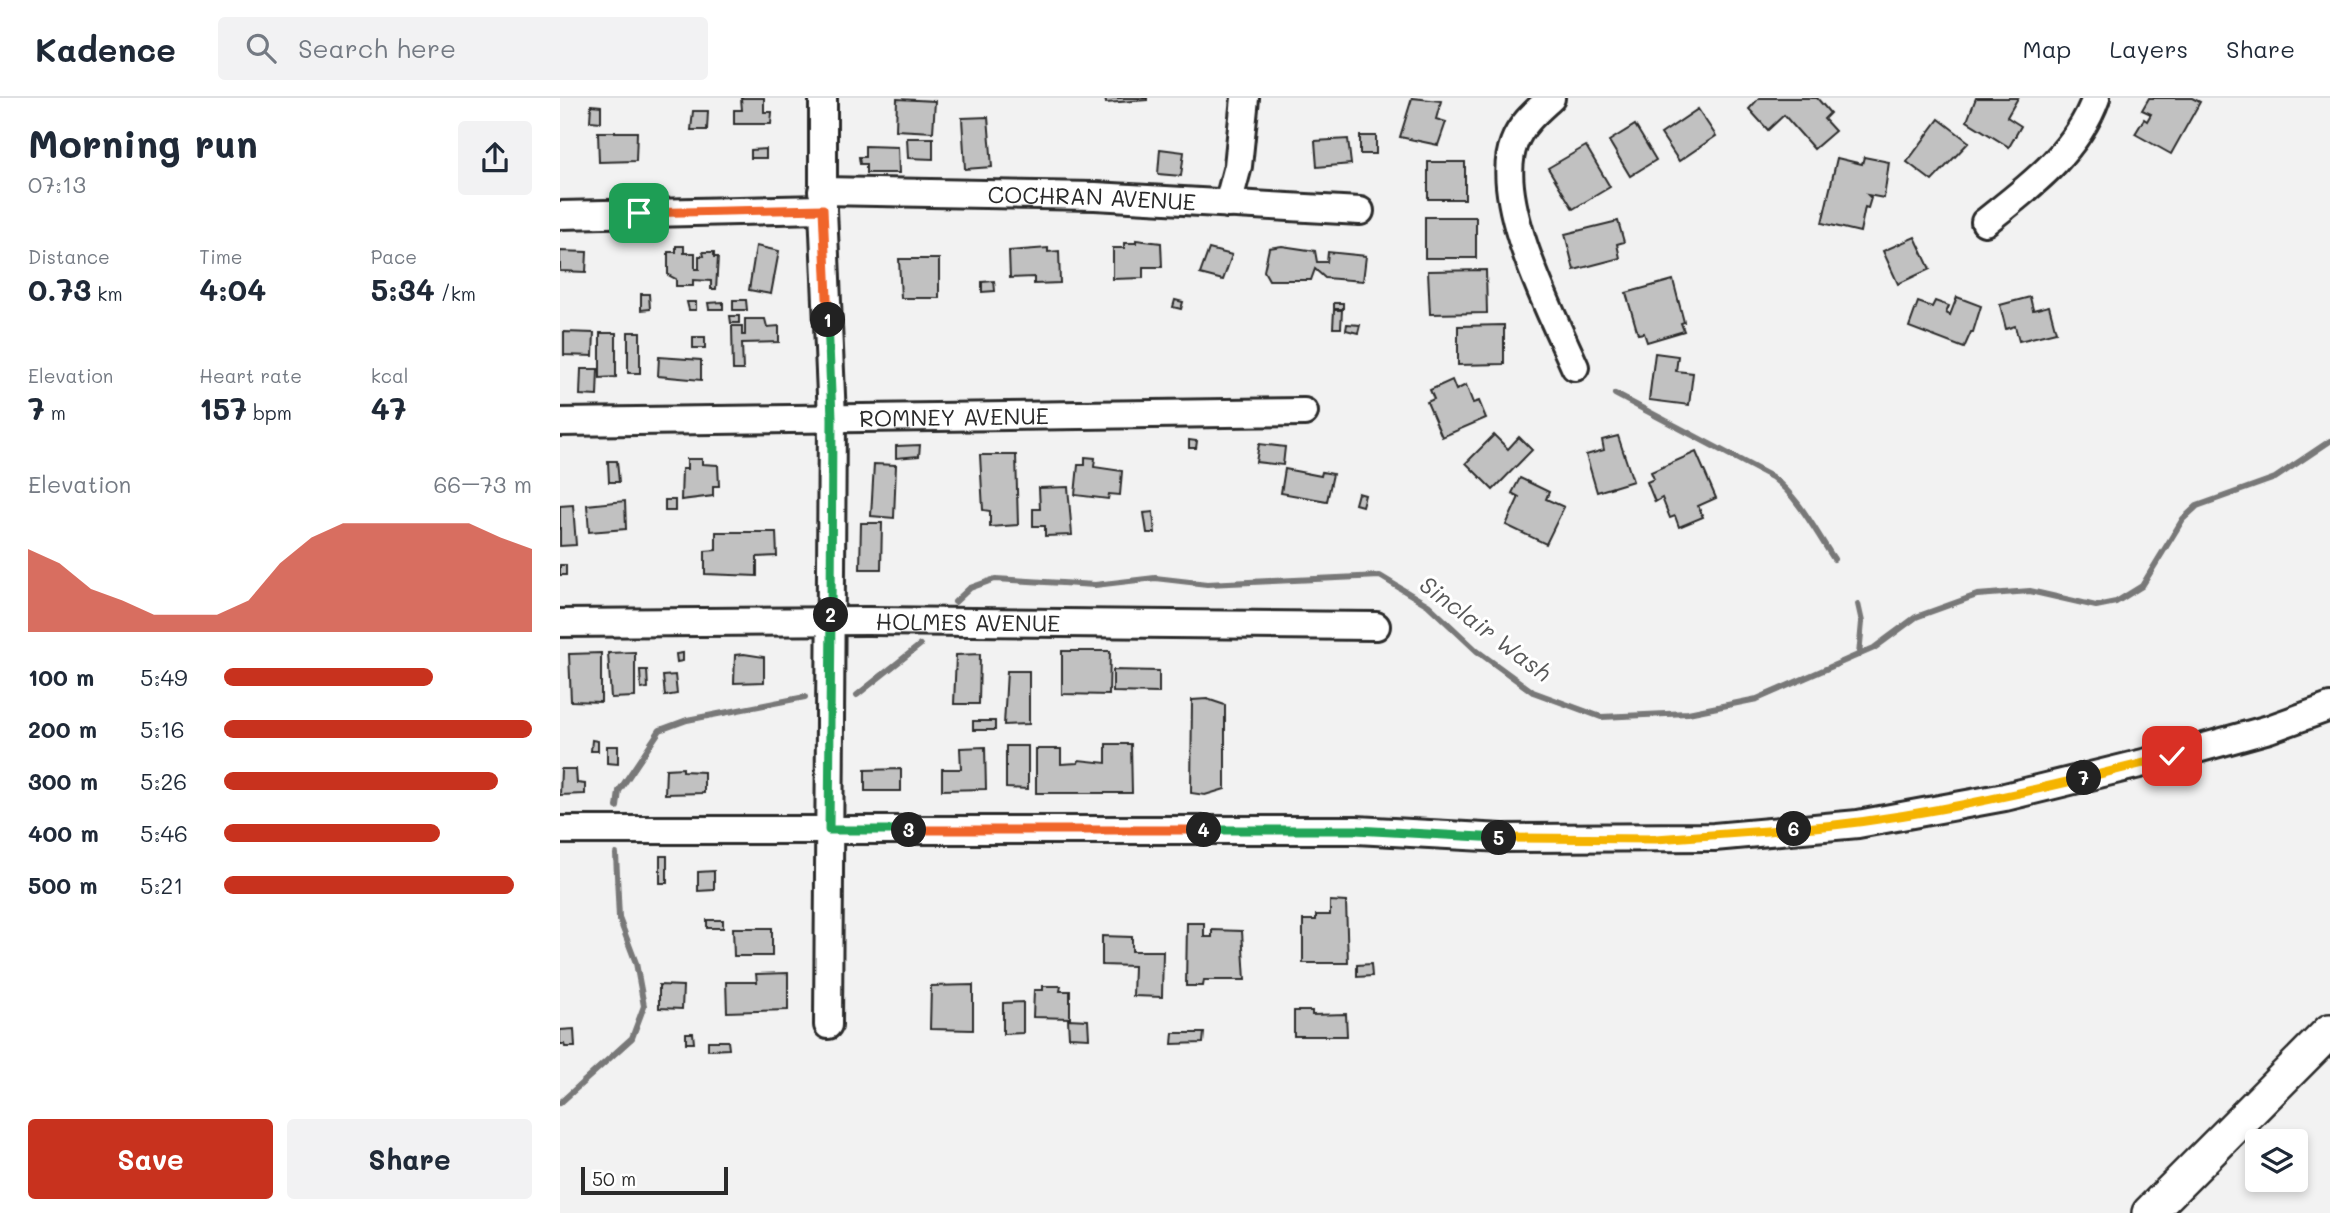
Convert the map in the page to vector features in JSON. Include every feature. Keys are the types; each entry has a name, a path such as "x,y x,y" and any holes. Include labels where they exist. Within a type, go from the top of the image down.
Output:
{"main road":[{"path":"2149,1213 2330,1031"}],"street":[{"path":"823,98 823,200 832,418 828,1025"},
{"path":"1228,204 1238,166 1247,107 1245,98"},
{"path":"1551,98 1528,119 1513,144 1509,169 1512,197 1534,278 1575,367"},
{"path":"1984,222 2032,186 2072,144 2096,98"},
{"name":"COCHRAN AVENUE","path":"560,215 823,200 1095,197 1360,211"},
{"name":"ROMNEY AVENUE","path":"560,422 1304,412"},
{"name":"HOLMES AVENUE","path":"560,623 1376,626"},
{"path":"560,830 1356,830 1503,838 1656,839 1858,824 2005,797 2172,756 2269,729 2330,707"}],"building":[{"path":"741,98 764,98 764,112 772,112 771,124 734,124 734,110 742,110"},
{"path":"1105,98 1147,98 1147,100 1106,103"},
{"path":"1412,98 1441,101 1436,119 1446,122 1438,145 1400,137"},
{"path":"1759,98 1817,98 1830,113 1824,119 1835,131 1814,149 1784,115 1768,130 1749,109"},
{"path":"1976,98 2018,98 2007,117 2021,126 2009,147 1967,121"},
{"path":"2149,98 2192,98 2200,102 2171,154 2135,134 2144,119 2147,121 2151,114 2142,110"},
{"path":"897,99 935,101 933,132 896,130"},
{"path":"591,105 601,106 601,122 590,121"},
{"path":"1698,109 1716,136 1679,161 1661,134"},
{"path":"693,111 708,111 707,130 691,130"},
{"path":"988,117 992,167 965,169 962,118"},
{"path":"1939,119 1969,142 1932,181 1907,162"},
{"path":"1635,125 1656,160 1630,176 1609,141"},
{"path":"598,132 637,132 636,161 599,162"},
{"path":"1360,136 1376,136 1376,154 1360,154"},
{"path":"907,138 933,138 933,159 908,158"},
{"path":"1348,139 1351,164 1317,167 1315,141"},
{"path":"865,146 898,147 899,173 866,173 866,164 860,164 859,157 865,157"},
{"path":"1586,146 1610,187 1573,209 1548,168"},
{"path":"766,149 766,158 751,158 751,150"},
{"path":"1160,149 1184,152 1181,176 1158,174"},
{"path":"1864,157 1889,162 1884,198 1868,195 1871,198 1868,208 1865,207 1860,232 1822,223 1837,158 1862,164"},
{"path":"1428,162 1465,162 1465,199 1428,199"},
{"path":"1425,217 1476,217 1476,258 1425,258"},
{"path":"1618,221 1624,242 1617,244 1620,258 1574,270 1565,234"},
{"path":"1915,237 1930,269 1898,284 1883,251"},
{"path":"1136,240 1161,243 1162,267 1143,267 1143,278 1113,279 1113,248 1124,248 1124,243 1136,243"},
{"path":"676,246 684,246 684,253 695,253 695,269 699,269 699,256 704,256 703,252 714,252 714,257 718,257 716,289 711,289 711,281 693,280 693,286 676,286 676,279 668,275 668,252 676,252"},
{"path":"756,246 779,251 771,294 749,290"},
{"path":"1282,246 1315,251 1317,262 1327,262 1328,252 1366,256 1363,281 1325,278 1315,269 1311,280 1269,280 1264,271 1269,248"},
{"path":"1048,248 1048,252 1059,251 1060,283 1034,284 1034,277 1010,278 1009,251"},
{"path":"1209,249 1232,255 1223,280 1200,274"},
{"path":"560,251 587,252 586,272 560,271"},
{"path":"899,259 939,259 939,298 901,298"},
{"path":"1486,270 1487,313 1430,314 1428,271"},
{"path":"1673,280 1684,331 1647,342 1644,333 1638,334 1626,293"},
{"path":"994,281 995,291 982,292 982,282"},
{"path":"641,294 649,294 650,309 641,310"},
{"path":"1957,297 1981,306 1973,332 1964,348 1909,327 1918,302 1932,307 1935,301 1949,306 1946,313 1950,315"},
{"path":"2030,297 2033,310 2049,306 2056,332 2019,341 2015,326 2006,329 2000,305"},
{"path":"733,300 746,300 747,310 733,310"},
{"path":"1175,300 1183,302 1181,309 1173,307"},
{"path":"687,302 696,302 696,310 689,310"},
{"path":"723,302 723,309 709,309 708,303"},
{"path":"1334,303 1343,303 1343,309 1334,309"},
{"path":"1334,310 1342,310 1341,328 1333,328"},
{"path":"730,316 739,316 739,323 731,323"},
{"path":"745,319 765,319 767,327 779,326 779,342 742,343 743,370 733,370 732,326 742,326 742,335 745,335"},
{"path":"1347,324 1360,325 1358,333 1346,330"},
{"path":"1504,325 1504,364 1458,365 1458,326"},
{"path":"564,332 594,333 593,356 564,355"},
{"path":"628,332 640,332 640,373 628,373"},
{"path":"600,333 616,333 616,377 600,378"},
{"path":"693,337 705,337 705,348 693,348"},
{"path":"1655,353 1678,356 1676,371 1693,373 1689,405 1649,400"},
{"path":"659,357 701,360 701,380 658,376"},
{"path":"581,369 598,369 597,396 580,395"},
{"path":"1452,380 1456,390 1466,385 1473,403 1479,401 1486,418 1442,437 1427,402 1434,399 1430,390"},
{"path":"1494,435 1508,449 1519,437 1532,450 1493,490 1466,463"},
{"path":"1618,436 1633,481 1597,492 1586,455 1604,450 1602,440"},
{"path":"1189,440 1197,441 1196,448 1189,448"},
{"path":"1259,444 1285,447 1283,465 1256,462"},
{"path":"920,445 919,456 896,458 896,446"},
{"path":"1696,452 1716,498 1698,506 1703,517 1679,527 1675,516 1670,518 1662,498 1655,502 1647,482 1654,479 1651,472"},
{"path":"980,455 1016,455 1018,525 990,527 990,511 983,510"},
{"path":"1085,457 1095,458 1094,467 1122,471 1120,495 1109,494 1108,499 1075,495 1078,465 1085,465"},
{"path":"687,459 702,459 702,464 718,465 719,486 713,486 713,496 681,500 682,469 687,469"},
{"path":"608,461 617,461 619,482 609,482"},
{"path":"874,464 896,465 894,518 871,516"},
{"path":"1285,469 1321,476 1322,472 1333,474 1327,501 1281,493"},
{"path":"1520,478 1549,492 1546,499 1564,507 1546,544 1506,525 1519,497 1512,493"},
{"path":"1068,487 1072,535 1045,536 1045,526 1033,526 1033,509 1040,509 1039,488"},
{"path":"1358,493 1365,495 1362,506 1355,504"},
{"path":"665,500 675,500 675,511 665,511"},
{"path":"625,501 626,529 589,532 587,505"},
{"path":"573,505 576,545 560,546 560,506"},
{"path":"1153,512 1155,533 1147,533 1144,513"},
{"path":"861,523 882,523 881,569 860,569"},
{"path":"716,532 776,532 777,556 757,557 757,576 705,574 705,551 716,550"},
{"path":"560,565 566,565 566,575 560,575"},
{"path":"1062,651 1110,651 1109,695 1062,694"},
{"path":"635,652 635,697 611,698 608,653"},
{"path":"601,653 601,702 571,701 569,654"},
{"path":"683,653 683,661 677,662 676,654"},
{"path":"980,654 979,704 954,704 956,655"},
{"path":"735,655 764,657 764,682 734,683"},
{"path":"640,670 647,670 648,688 641,689"},
{"path":"1113,670 1159,671 1159,693 1113,692"},
{"path":"1007,671 1029,671 1029,724 1004,725"},
{"path":"675,675 677,694 665,696 663,676"},
{"path":"1207,699 1225,705 1225,789 1205,795 1191,793 1192,700"},
{"path":"973,721 995,721 995,730 973,730"},
{"path":"592,740 598,741 598,751 591,751"},
{"path":"1106,744 1131,744 1132,793 1036,793 1036,749 1061,749 1061,764 1078,763 1079,760 1106,763"},
{"path":"607,746 618,746 618,764 607,763"},
{"path":"1006,746 1028,746 1028,789 1006,788"},
{"path":"985,747 986,789 942,790 942,769 961,769 960,748"},
{"path":"683,768 683,771 704,772 704,793 665,794 666,769"},
{"path":"561,769 576,769 577,783 585,784 585,794 560,795"},
{"path":"901,769 901,791 865,791 865,770"},
{"path":"660,856 667,856 667,883 660,883"},
{"path":"714,871 714,890 698,891 698,872"},
{"path":"1330,901 1346,902 1348,963 1303,963 1303,920 1316,920 1316,915 1330,915"},
{"path":"707,920 723,920 723,928 707,928"},
{"path":"1187,923 1204,923 1204,937 1212,937 1212,930 1242,931 1245,980 1204,980 1203,986 1186,986"},
{"path":"733,928 772,928 772,956 734,956"},
{"path":"1102,936 1132,937 1132,951 1163,951 1162,997 1133,996 1134,966 1102,965"},
{"path":"1371,964 1372,976 1357,977 1357,965"},
{"path":"788,973 788,1010 727,1012 726,982 757,982 756,974"},
{"path":"659,985 683,986 682,1009 659,1008"},
{"path":"973,985 973,1030 930,1029 931,986"},
{"path":"1043,986 1061,986 1060,991 1070,991 1070,1018 1033,1017 1034,990 1043,990"},
{"path":"1023,1002 1023,1033 1003,1034 1003,1003"},
{"path":"1294,1011 1312,1011 1312,1015 1346,1014 1347,1036 1294,1036"},
{"path":"1068,1019 1088,1020 1089,1038 1069,1037"},
{"path":"574,1029 575,1047 560,1044 560,1030"},
{"path":"686,1033 693,1033 694,1043 686,1043"},
{"path":"1173,1033 1204,1033 1203,1043 1172,1044"},
{"path":"708,1041 728,1041 729,1049 708,1050"}],"waterway":[{"path":"1615,394 1772,477 1799,505 1834,559"},
{"name":"Sinclair Wash","path":"955,602 970,588 995,579 1095,585 1155,578 1207,584 1380,576 1428,605 1477,651 1533,692 1601,717 1688,713 1757,699 1874,648 1916,617 1977,595 2030,591 2096,606 2116,602 2142,586 2183,519 2197,506 2275,478 2330,441"},
{"path":"1858,604 1862,622 1859,655"},
{"name":"Sinclair Wash","path":"857,695 920,645"},
{"name":"Sinclair Wash","path":"617,807 619,791 660,730 687,720 805,697"},
{"name":"Sinclair Wash","path":"560,1103 632,1038 644,1006 636,963 619,918 616,854"}],"route":[{"path":"639,213 823,209 832,418 829,830 1356,830 1503,838 1713,837 1858,824 2005,797 2172,756"}]}
